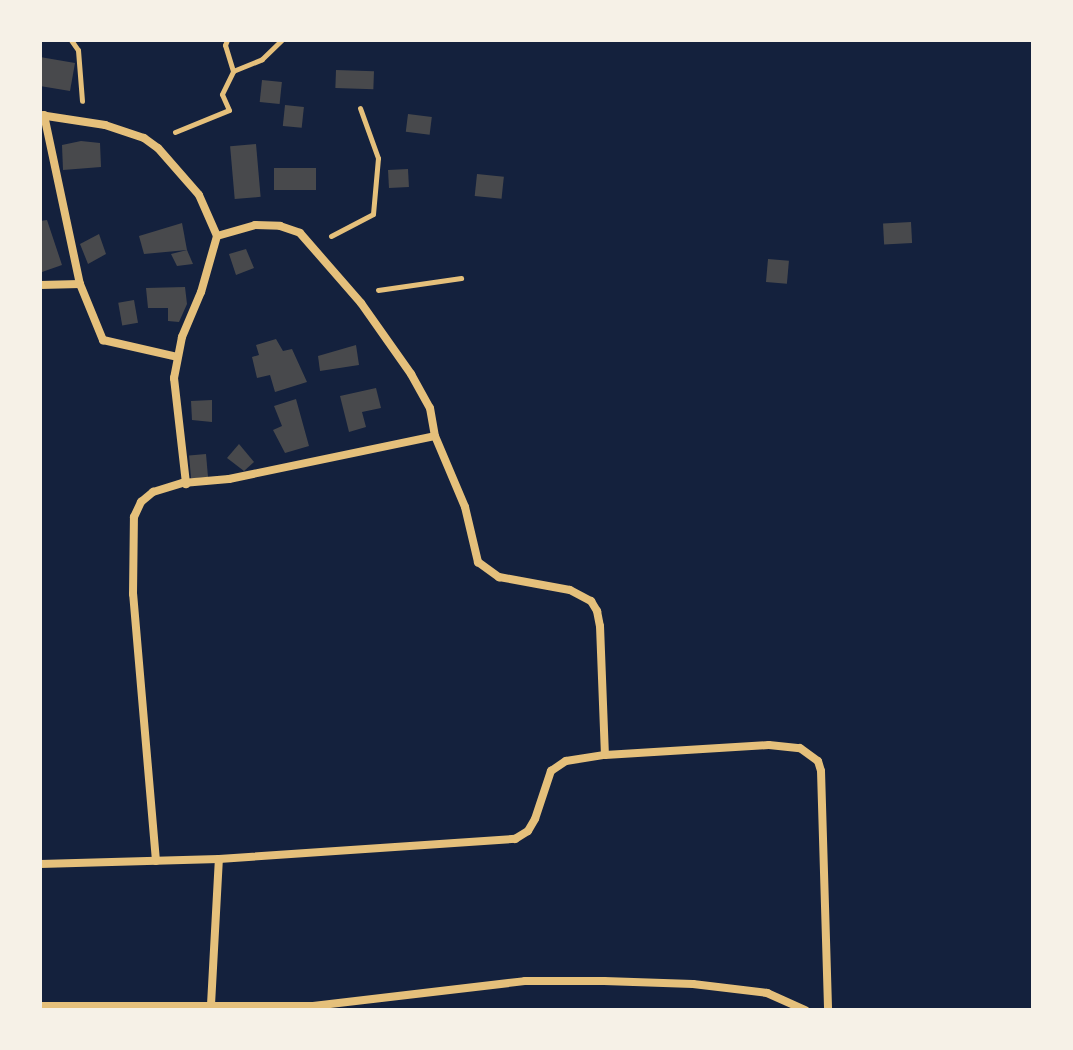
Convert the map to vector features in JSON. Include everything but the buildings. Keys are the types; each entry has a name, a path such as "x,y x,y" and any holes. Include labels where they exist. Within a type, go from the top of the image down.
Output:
{"street":[{"path":"177,357 140,346 107,343 80,284 42,115 126,131 158,148 199,195 217,236 177,357 174,400 186,484"},
{"path":"217,236 255,225 280,226 300,233 361,303 411,374 430,408 435,436 465,507 478,562 499,577 582,593 597,611 605,755"},
{"path":"40,285 80,284"},
{"path":"156,861 133,594 134,517 141,502 153,492 186,484 229,479 435,436"},
{"path":"40,864 219,859 515,839 528,831 535,819 551,771 557,764 605,755 787,746 800,748 818,761 821,771 828,1010"},
{"path":"211,1005 219,859"},
{"path":"40,1006 313,1008 525,981 604,981 693,984 767,993 805,1010"}],"path":[{"path":"71,40 78,50 82,122"},
{"path":"227,40 225,45 233,71"},
{"path":"158,148 166,135 229,110 222,94 233,71 262,59 282,40"},
{"path":"312,246 373,214 378,158 360,108"},
{"path":"361,303 365,292 461,278"}]}
